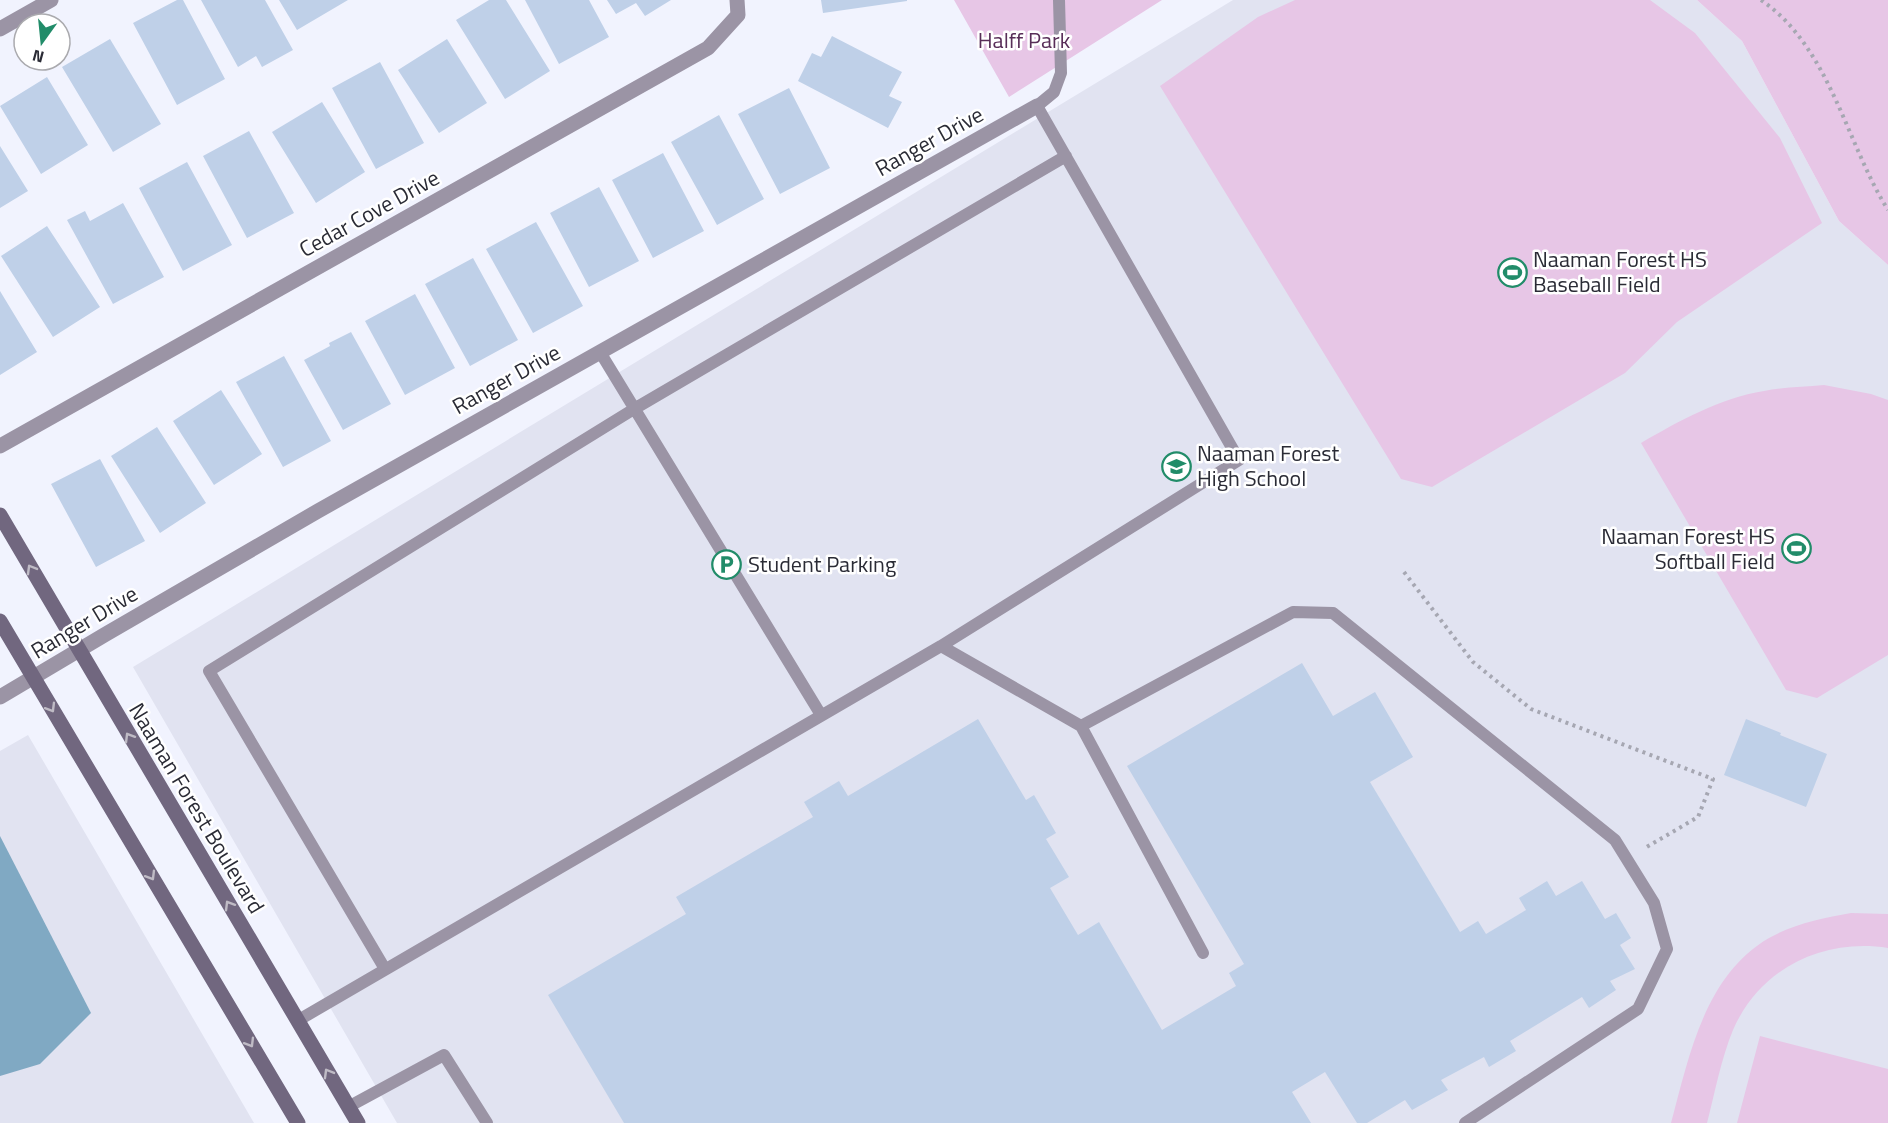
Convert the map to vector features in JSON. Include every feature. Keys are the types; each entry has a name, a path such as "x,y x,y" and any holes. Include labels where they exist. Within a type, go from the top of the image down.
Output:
{"main road":[{"name":"Naaman Forest Boulevard","path":"0,515 357,1123"},
{"path":"0,621 298,1123"}],"street":[{"path":"0,29 51,0"},
{"name":"Cedar Cove Drive","path":"0,446 708,48 738,15 736,0"},
{"name":"Ranger Drive","path":"0,697 78,650 600,352 1037,106"}],"lane":[{"path":"297,1021 941,646 1239,460 1037,106 1054,92 1061,73 1059,0"},
{"path":"385,969 209,671 634,409 1066,156"},
{"path":"600,352 821,715"},
{"path":"1081,726 1293,612 1333,613 1615,840 1654,903 1667,949 1638,1009 1465,1123"},
{"path":"941,646 1081,726 1203,953"},
{"path":"348,1107 444,1055 487,1123"}],"path":[{"path":"1761,0 1798,34 1818,65 1888,210"},
{"path":"1404,572 1473,662 1531,709 1713,779 1698,817 1627,860"}],"shaded area":[{"name":"Naaman Forest High School","path":"1233,0 1697,0 1742,41 1839,221 1888,265 1888,1123 397,1123 133,667"},
{"path":"28,735 254,1123 0,1123 0,751"}],"green space":[{"name":"Halff Park","path":"954,0 1162,0 1009,97"},
{"name":"Naaman Forest HS Baseball Field","path":"1295,0 1650,0 1695,33 1780,138 1822,223 1677,322 1625,373 1432,487 1401,479 1160,86 1258,17"},
{"path":"1697,0 1888,0 1888,265 1839,221 1742,41"},
{"name":"Naaman Forest HS Softball Field","path":"1824,385 1871,394 1888,400 1888,655 1817,698 1786,690 1641,443 1685,419 1732,399 1772,390"},
{"path":"1851,913 1888,914 1888,948 1864,946 1818,953 1796,962 1777,974 1759,990 1745,1008 1733,1030 1707,1123 1671,1123 1702,1020 1729,974 1747,954 1779,933 1809,922"},
{"path":"1760,1036 1888,1069 1888,1123 1737,1123"}],"water":[{"path":"0,836 91,1013 40,1064 0,1076"}],"building":[{"path":"177,0 183,0 225,79 177,105 133,23"},
{"path":"201,0 265,0 293,50 262,67 256,56 238,67"},
{"path":"279,0 348,0 297,30"},
{"path":"489,0 506,0 550,71 505,99 456,20"},
{"path":"525,0 589,0 609,37 559,64"},
{"path":"607,0 671,0 645,16 636,3 616,14"},
{"path":"821,0 907,0 907,1 823,13"},
{"path":"832,36 902,72 889,96 902,102 888,128 798,81 812,53 821,57"},
{"path":"110,39 161,124 113,152 65,72 72,72 72,61"},
{"path":"447,39 487,103 439,133 398,70"},
{"path":"380,62 424,143 376,169 332,88"},
{"path":"47,77 88,145 41,174 0,106"},
{"path":"789,88 830,168 780,194 738,114"},
{"path":"322,102 365,172 316,203 272,132"},
{"path":"719,115 764,199 717,225 671,142"},
{"path":"249,131 294,213 247,238 203,156"},
{"path":"0,146 28,191 0,208"},
{"path":"663,153 704,231 653,258 612,180"},
{"path":"187,162 232,245 183,271 139,188"},
{"path":"599,187 639,261 589,287 550,213"},
{"path":"123,203 164,277 113,304 67,220 85,211 90,221"},
{"path":"536,222 583,306 533,333 486,249"},
{"path":"47,226 100,307 53,337 1,256"},
{"path":"473,258 518,340 470,366 425,284"},
{"path":"0,291 37,352 0,375"},
{"path":"415,294 455,368 405,395 365,321"},
{"path":"351,332 391,404 343,430 304,360 330,346 329,343"},
{"path":"284,356 331,441 283,467 236,382"},
{"path":"221,390 262,454 214,485 173,421"},
{"path":"157,427 206,503 160,533 111,456"},
{"path":"100,459 145,541 96,567 51,484"},
{"path":"1302,663 1333,716 1375,692 1413,757 1370,782 1460,932 1478,921 1486,934 1526,910 1519,898 1547,881 1556,896 1582,881 1605,919 1616,913 1631,938 1620,945 1635,969 1610,981 1616,990 1589,1008 1582,997 1510,1041 1516,1051 1489,1067 1484,1057 1441,1080 1448,1090 1412,1110 1405,1100 1367,1123 1357,1123 1325,1072 1292,1092 1311,1123 624,1123 548,995 686,914 676,897 813,817 804,802 839,781 848,796 978,719 1026,800 1034,795 1056,833 1046,839 1069,877 1050,888 1078,935 1099,922 1162,1030 1236,986 1229,973 1244,964 1127,766"},
{"path":"1746,719 1827,754 1806,807 1724,775"}],"place":[{"name":"Naaman Forest HS Baseball Field","path":"1512,272"},
{"name":"Naaman Forest High School","path":"1176,466"},
{"name":"Naaman Forest HS Softball Field","path":"1796,549"},
{"name":"Student Parking","path":"727,564"}]}
